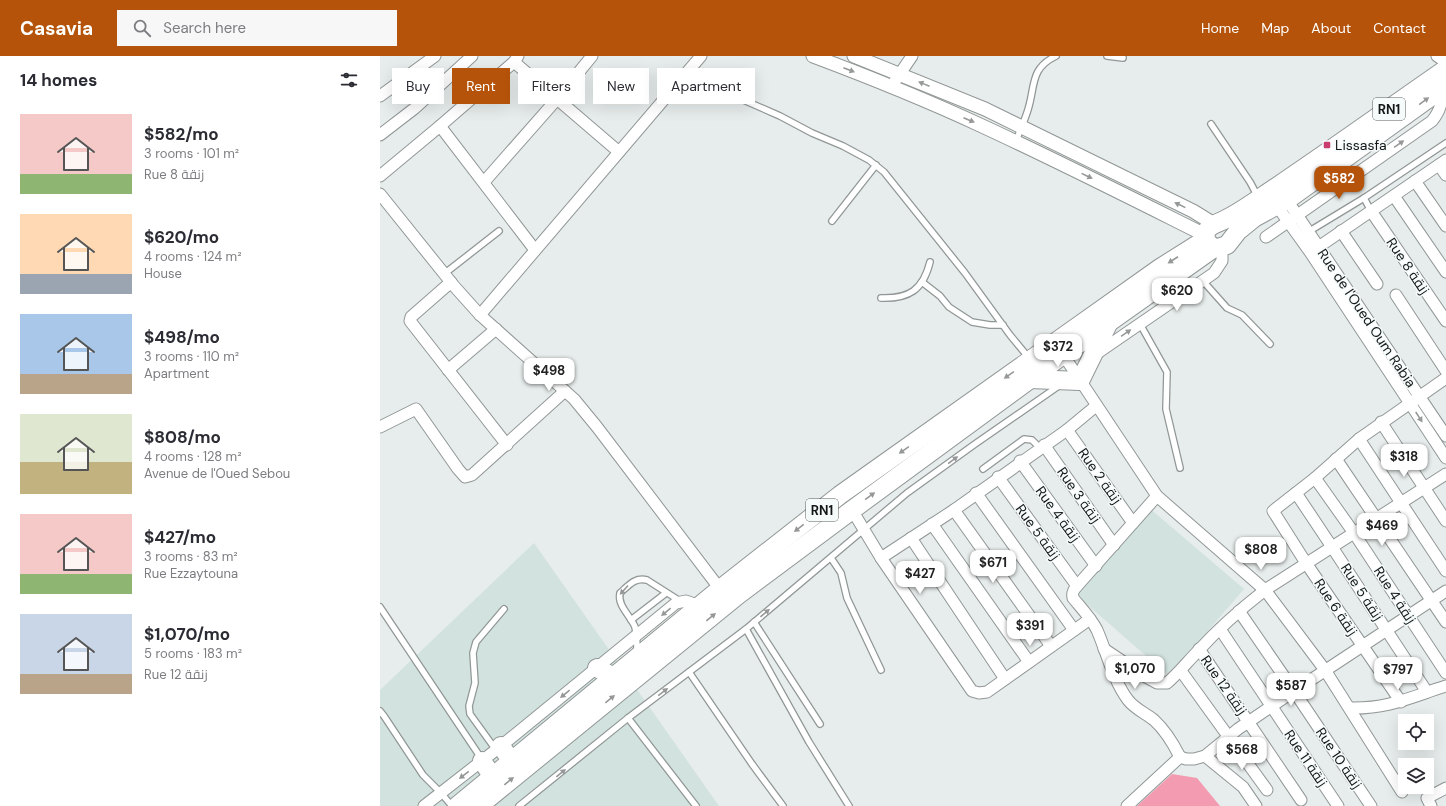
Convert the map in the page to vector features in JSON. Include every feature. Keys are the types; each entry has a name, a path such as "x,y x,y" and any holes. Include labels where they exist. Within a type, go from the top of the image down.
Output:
{"highway":[{"name":"RN1","path":"457,806 720,589 840,496 1031,360 1059,349 1109,322 1212,239 1243,210 1259,199 1284,197 1446,69"},
{"name":"RN1","path":"1212,239 1227,245 1238,231 1254,218 1443,88"},
{"name":"RN1","path":"479,806 738,595 1030,379 1059,349 1160,268 1212,239"},
{"path":"1030,379 1073,381 1094,355 1109,322"},
{"path":"597,668 614,677"},
{"path":"493,777 493,752 512,762"}],"street":[{"path":"380,96 435,56"},
{"path":"380,135 415,108 472,56"},
{"path":"582,68 592,56"},
{"path":"691,68 701,56"},
{"path":"813,56 979,124 1212,239"},
{"path":"854,56 985,109 1193,211 1212,239 1222,262 1219,268 1203,281 1094,355"},
{"path":"891,87 912,56"},
{"path":"1437,56 1446,62"},
{"path":"380,176 440,126 516,59 525,68"},
{"path":"1266,238 1442,113 1441,106 1443,88"},
{"path":"484,182 552,104"},
{"path":"564,104 619,152"},
{"path":"480,315 660,104"},
{"path":"440,126 535,250"},
{"path":"1044,155 1052,141"},
{"path":"1314,249 1442,163 1446,175"},
{"path":"1415,181 1446,226"},
{"path":"380,194 384,207 480,315 565,391 597,426 720,589"},
{"path":"1394,196 1446,272"},
{"name":"Rue de l'Oued Oum Rabia","path":"1284,197 1293,218 1314,249 1446,436"},
{"name":"Rue 8 زنقة","path":"1371,211 1446,321"},
{"path":"1341,231 1377,284"},
{"name":"Rue de l'Oued Oum Rabia","path":"1314,249 1446,458"},
{"path":"448,278 410,319 507,446"},
{"path":"1396,295 1446,371"},
{"path":"448,370 496,329"},
{"path":"1059,349 1073,381 1096,406 1158,496 1265,590 1325,670 1398,786"},
{"path":"1296,494 1359,439 1446,378"},
{"path":"380,427 416,409 454,464 465,477 472,475 507,446 565,391"},
{"path":"881,558 954,510 1020,461 1067,430 1096,406"},
{"path":"1382,422 1446,521"},
{"name":"Rue 2 زنقة","path":"1067,430 1133,523"},
{"path":"1359,439 1446,571"},
{"name":"Rue 3 زنقة","path":"1042,446 1114,544"},
{"path":"1336,459 1446,622"},
{"name":"Rue 4 زنقة","path":"1020,461 1096,566"},
{"path":"1104,649 1157,684 1167,683 1181,671 1199,649 1220,629 1265,590 1446,474"},
{"name":"Rue 5 زنقة","path":"998,477 1077,586"},
{"name":"Rue 4 زنقة","path":"1315,478 1354,533 1446,673"},
{"path":"976,493 1074,630"},
{"name":"Rue 5 زنقة","path":"1296,494 1427,692"},
{"name":"Rue 6 زنقة","path":"1296,494 1273,511 1306,563 1401,702"},
{"path":"1158,496 1077,586 1073,591 1073,598 1090,619 1096,630 1120,688 1127,699 1142,713 1155,721 1174,745 1180,758"},
{"path":"852,510 881,558 972,690 979,693 987,692 1090,619"},
{"path":"954,510 1051,646"},
{"path":"932,524 1029,662"},
{"path":"911,538 1005,679"},
{"path":"1127,806 1180,758 1194,759 1205,756 1228,737 1294,690 1446,592"},
{"path":"424,806 680,601 686,601 700,606"},
{"name":"Rue 10 زنقة","path":"1239,611 1294,690 1371,806"},
{"name":"Rue 11 زنقة","path":"1220,629 1338,806"},
{"name":"Rue 12 زنقة","path":"1199,649 1302,800"},
{"path":"1181,671 1267,790"},
{"path":"1350,708 1380,707 1401,702 1446,686"},
{"path":"1205,756 1243,787 1256,806"},
{"path":"1431,806 1427,798 1446,788"}],"lane":[{"path":"1016,142 1029,107 1034,80 1038,72 1051,58 1056,56"},
{"path":"1107,56 1123,58"},
{"path":"753,104 780,116 812,133 843,146 868,160 884,172 965,273 1031,360"},
{"path":"1211,124 1250,182 1259,199"},
{"path":"1304,234 1364,198 1446,144"},
{"path":"832,221 876,166"},
{"path":"1364,198 1371,211"},
{"path":"448,278 499,231"},
{"path":"881,298 902,296 914,291 926,275 930,262"},
{"path":"1203,281 1228,308 1242,315 1270,344"},
{"path":"922,282 940,296 949,307 972,322 990,325 1003,325"},
{"path":"1140,324 1167,372 1166,409 1180,468"},
{"path":"519,806 628,718 746,629 908,493 975,444 1073,381"},
{"path":"983,469 1024,439 1032,440 1042,446"},
{"path":"831,558 841,572 847,598 881,670"},
{"path":"637,659 634,626 620,603 620,592 634,580 647,580 680,601"},
{"path":"631,620 666,593"},
{"path":"380,607 493,752"},
{"path":"493,752 471,716 469,709 474,683 474,648 479,637 504,609"},
{"path":"754,622 820,724"},
{"path":"746,629 809,742 848,806"},
{"path":"689,672 752,764 783,806"},
{"path":"380,711 423,775 452,806"},
{"path":"628,718 696,806"}],"shaded area":[{"path":"1148,507 1244,589 1169,676 1074,593"},
{"path":"534,543 719,806 380,806 380,690"},
{"path":"1172,774 1197,778 1220,806 1137,806"}],"place":[{"name":"Lissasfa","path":"1327,145"}]}
